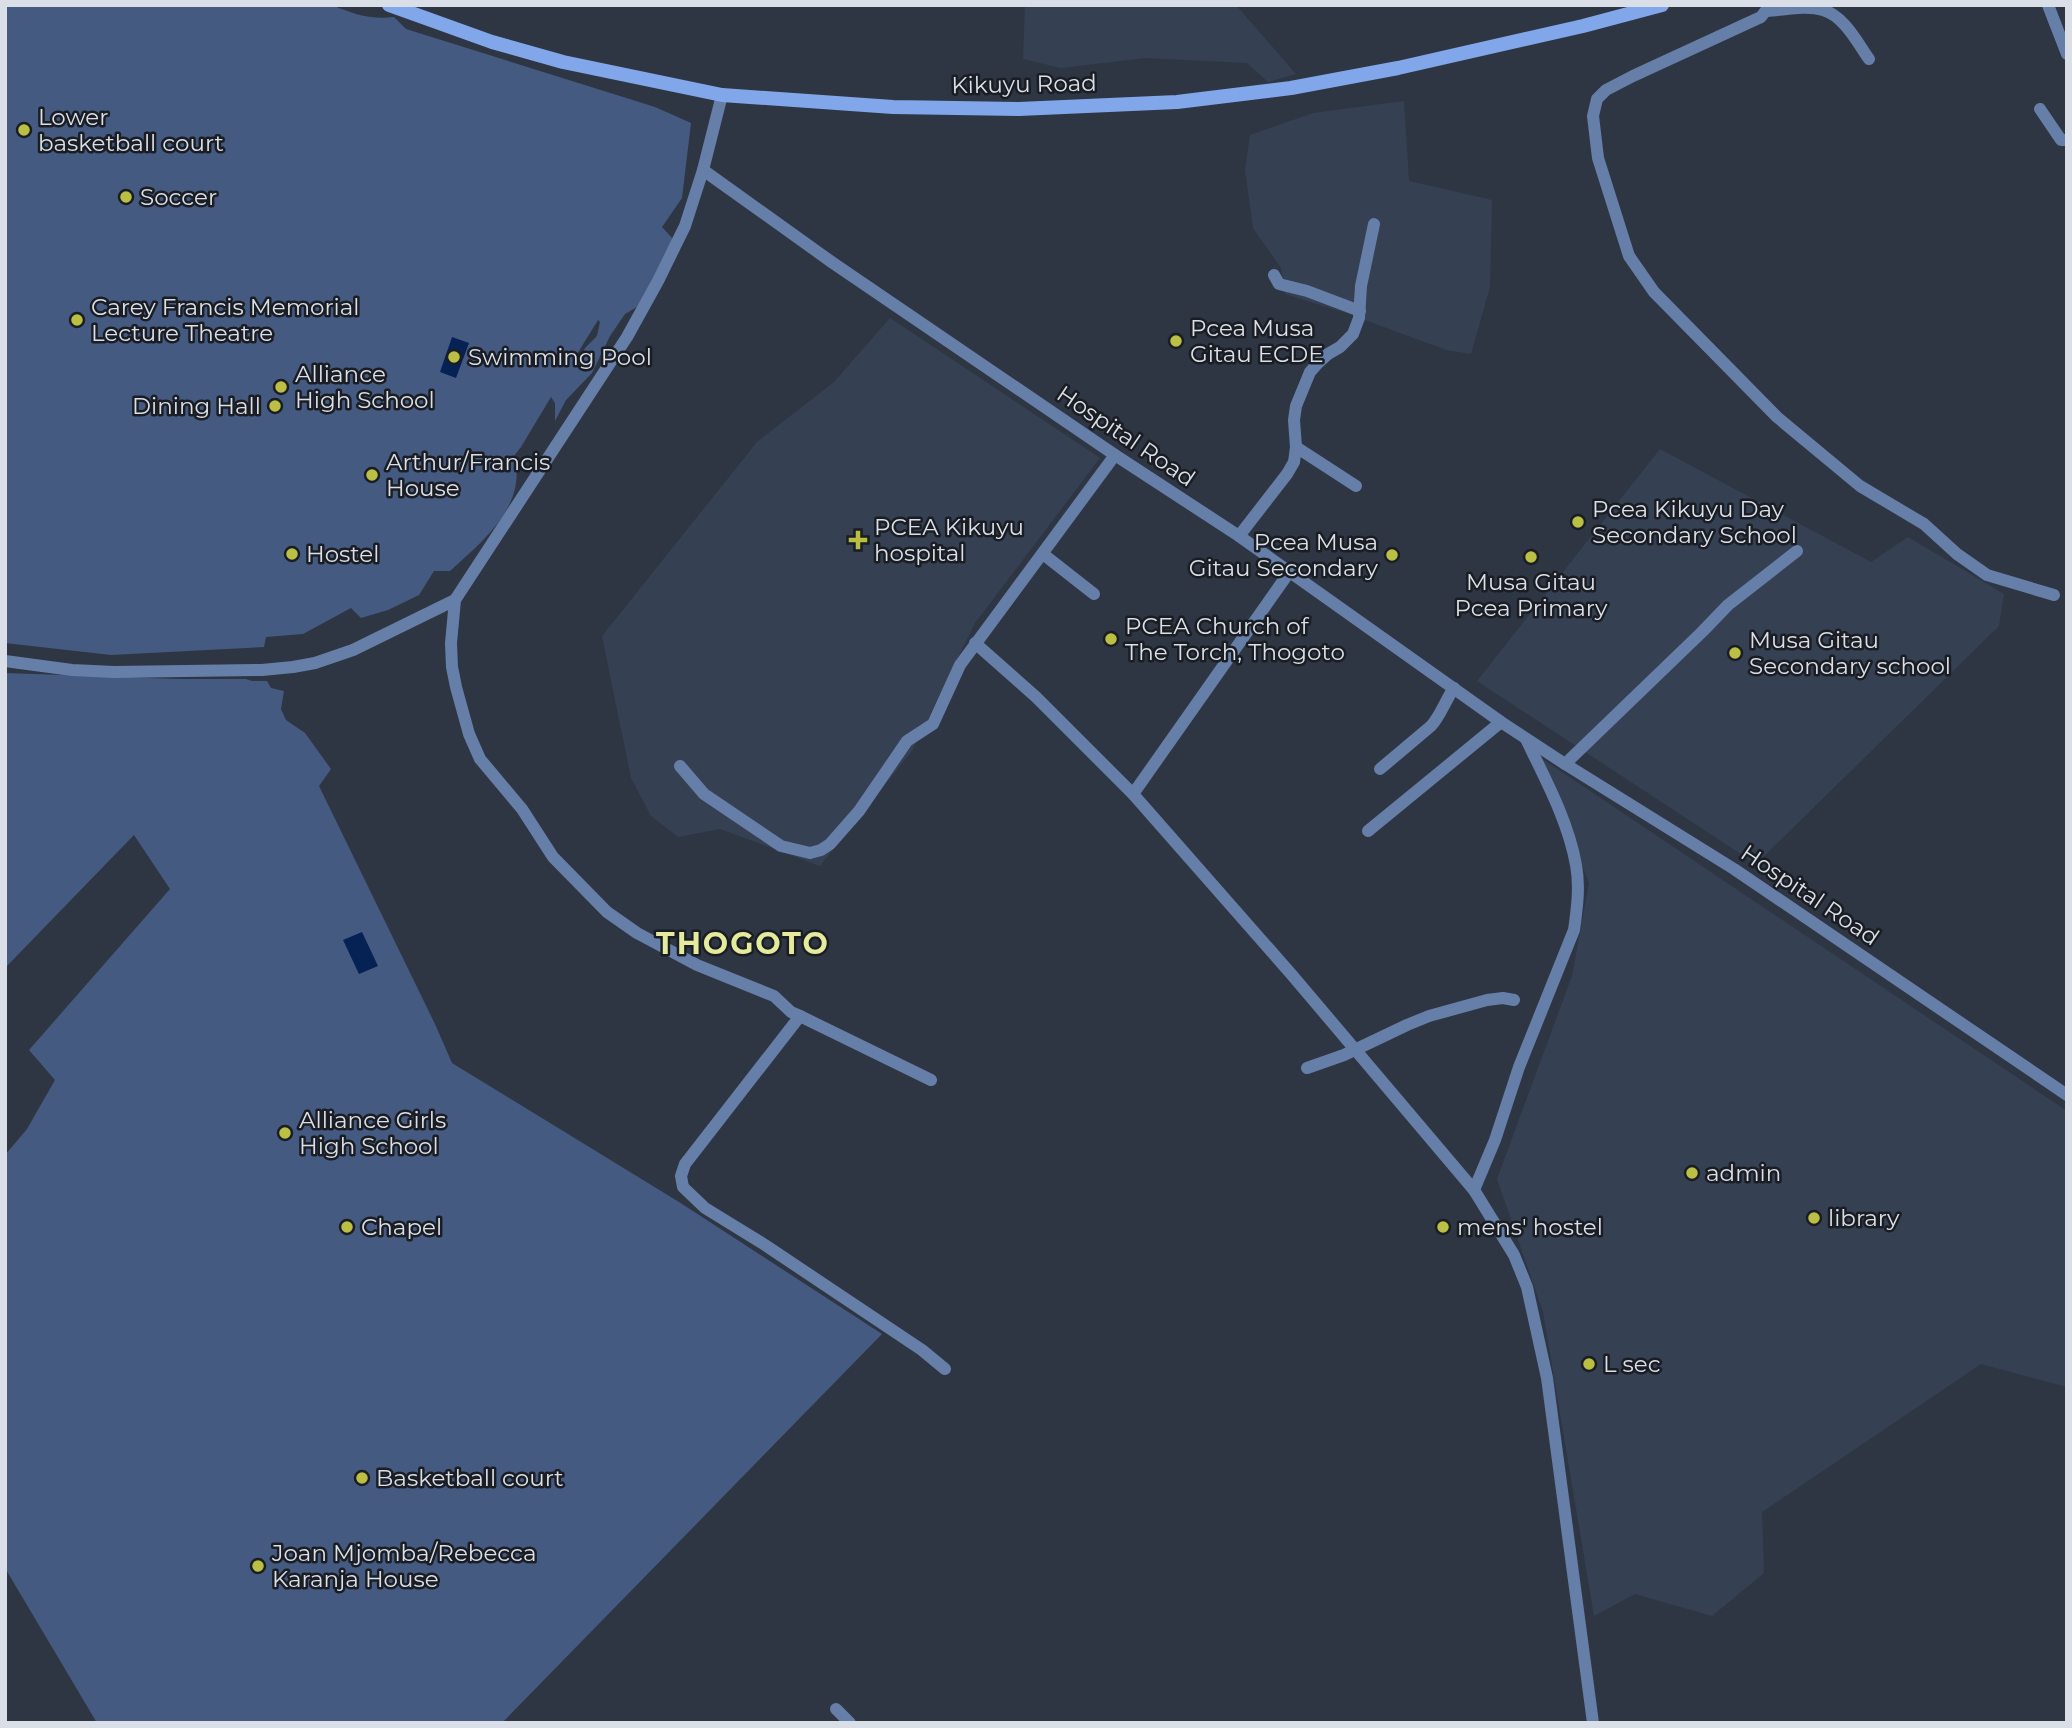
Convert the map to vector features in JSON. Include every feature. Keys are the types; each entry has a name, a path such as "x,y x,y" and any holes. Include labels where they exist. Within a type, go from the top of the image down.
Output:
{"main road":[{"name":"Kikuyu Road","path":"389,5 492,42 563,62 722,95 893,107 1040,108 1177,102 1291,88 1398,68 1662,5"}],"street":[{"path":"2048,5 2067,54"},
{"path":"1869,59 1834,15 1823,10 1769,8 1746,24 1606,90 1597,99 1592,116 1598,158 1629,256 1654,292 1767,407 1860,486 1924,524 1956,554 1987,575 2054,595"},
{"path":"722,95 703,170 685,226 658,281 627,337 455,600 451,643 456,687 469,734 480,759 522,809 553,857 607,912 637,933 697,965 774,996 791,1012 930,1080"},
{"path":"2040,109 2061,140 2067,140"},
{"name":"Hospital Road","path":"703,170 833,263 1290,571 1500,722 1734,869 2067,1095"},
{"path":"1238,536 1294,462 1296,405 1310,373 1353,334 1360,311 1361,286 1374,223"},
{"path":"1274,275 1279,284 1307,291 1360,311"},
{"path":"1296,447 1356,486"},
{"path":"680,766 704,794 781,846 810,853 830,844 859,811 907,741 933,723 951,682 975,643 1115,455"},
{"path":"1565,764 1728,605 1797,551"},
{"path":"1043,554 1094,594"},
{"path":"1133,794 1290,571"},
{"path":"5,660 72,670 114,672 262,670 293,667 315,663 353,650 455,600"},
{"path":"975,643 1036,696 1133,794 1474,1190 1514,1255 1527,1287 1547,1378 1593,1723"},
{"path":"1380,769 1431,726 1454,688"},
{"path":"1368,831 1500,722"},
{"path":"1474,1190 1495,1140 1519,1067 1574,930 1577,911 1576,867 1572,846 1526,738"},
{"path":"1307,1069 1429,1016 1487,1000 1514,1000"},
{"path":"800,1016 685,1164 681,1176 684,1187 705,1208 922,1350 945,1370"},
{"path":"836,1709 850,1723"}],"shaded area":[{"name":"Alliance High School","path":"5,5 332,5 362,15 394,17 406,29 655,107 691,123 682,198 662,227 673,239 650,286 637,307 625,314 610,336 592,373 566,400 555,421 555,403 551,397 514,456 517,474 515,490 500,521 450,571 434,571 419,595 388,610 361,618 351,608 303,634 266,637 264,647 111,655 5,643","holes":["598,320 600,322 597,336 585,348 580,360 574,359"]},
{"path":"1025,5 1236,5 1296,74 1268,82 1247,63 1145,58 1061,68 1023,59"},
{"path":"1404,101 1409,181 1492,200 1490,287 1471,354 1446,350 1285,294 1281,268 1253,228 1245,170 1250,135 1313,113"},
{"name":"PCEA Kikuyu hospital","path":"890,318 1100,458 975,623 912,751 820,866 720,829 678,837 651,816 631,778 602,636 757,442 834,382"},
{"name":"Swimming Pool","path":"452,337 469,343 456,378 440,372"},
{"name":"Musa Gitau Secondary school","path":"1660,449 1871,562 1908,537 2004,594 1999,626 1756,864 1477,681"},
{"name":"Alliance Girls High School","path":"5,673 246,679 267,681 271,688 284,691 281,709 286,720 305,733 331,769 319,786 452,1063 679,1202 882,1334 502,1723 97,1723 5,1568 5,1155 27,1129 55,1080 29,1050 170,889 134,835 5,968"},
{"path":"1541,758 2067,1111 2067,1387 1981,1364 1762,1512 1764,1573 1712,1616 1635,1594 1594,1616 1543,1312 1497,1179 1572,976 1589,883"},
{"path":"362,932 378,966 359,974 343,940"}],"place":[{"name":"Lower basketball court","path":"24,130"},
{"name":"Soccer","path":"126,197"},
{"name":"Carey Francis Memorial Lecture Theatre","path":"77,320"},
{"name":"Pcea Musa Gitau ECDE","path":"1176,341"},
{"name":"Swimming Pool","path":"454,357"},
{"name":"Alliance High School","path":"281,387"},
{"name":"Dining Hall","path":"275,406"},
{"name":"Arthur/Francis House","path":"372,475"},
{"name":"Pcea Kikuyu Day Secondary School","path":"1578,522"},
{"name":"PCEA Kikuyu hospital","path":"858,540"},
{"name":"Hostel","path":"292,554"},
{"name":"Pcea Musa Gitau Secondary","path":"1392,555"},
{"name":"Musa Gitau Pcea Primary","path":"1531,557"},
{"name":"PCEA Church of The Torch, Thogoto","path":"1111,639"},
{"name":"Musa Gitau Secondary school","path":"1735,653"},
{"name":"Alliance Girls High School","path":"285,1133"},
{"name":"admin","path":"1692,1173"},
{"name":"library","path":"1814,1218"},
{"name":"Chapel","path":"347,1227"},
{"name":"mens' hostel","path":"1443,1227"},
{"name":"L sec","path":"1589,1364"},
{"name":"Basketball court","path":"362,1478"},
{"name":"Joan Mjomba/Rebecca Karanja House","path":"258,1566"}],"district":[{"name":"THOGOTO","path":"743,944"}]}
